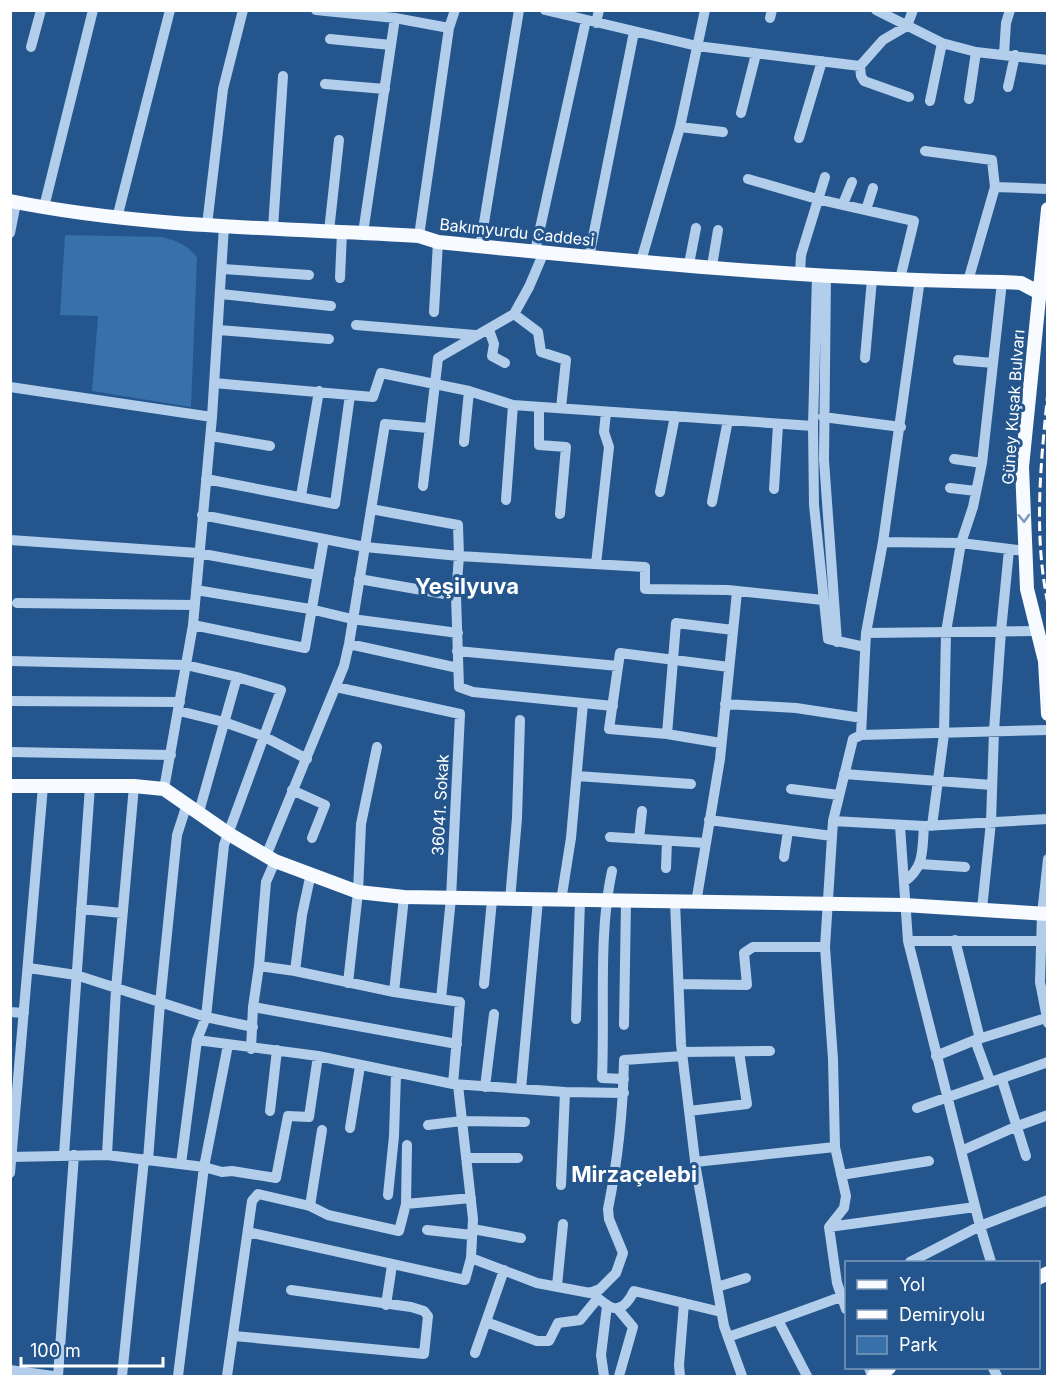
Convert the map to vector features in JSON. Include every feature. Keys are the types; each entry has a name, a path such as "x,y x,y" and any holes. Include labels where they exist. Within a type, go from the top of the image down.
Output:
{"main road":[{"name":"Bakımyurdu Caddesi","path":"13,202 117,218 419,236 438,242 480,247 641,261 872,279 1039,285"},
{"name":"Güney Kuşak Bulvarı","path":"1047,209 1045,256 1039,285 1022,467 1027,589 1045,661 1047,714"},
{"path":"1035,326 1047,337"},
{"path":"10,786 134,786 164,789 229,834 270,858 358,892 404,897 492,900 904,905 1045,914"}],"street":[{"path":"31,47 41,10"},
{"path":"117,218 170,10"},
{"path":"207,225 223,88 243,10"},
{"path":"315,10 395,18 449,28"},
{"path":"419,236 449,28 455,10"},
{"path":"480,247 519,10"},
{"path":"545,10 697,46 860,66"},
{"path":"423,486 438,358 514,314 529,287 540,251 591,21 599,10"},
{"path":"641,261 680,127 705,10"},
{"path":"876,10 942,43 976,52 1047,60"},
{"path":"909,97 864,81 860,66 883,40 907,26 913,10"},
{"path":"1008,87 1009,54 1006,23 1010,10"},
{"path":"44,207 91,11"},
{"path":"363,233 395,18"},
{"path":"589,256 634,32"},
{"path":"330,39 391,45"},
{"path":"930,101 942,43"},
{"path":"969,99 976,52"},
{"path":"741,113 756,54"},
{"path":"799,138 822,61"},
{"path":"273,228 283,76"},
{"path":"325,84 386,89"},
{"path":"680,127 723,132"},
{"path":"339,140 336,231 340,278"},
{"path":"925,151 992,160 995,187 968,281"},
{"path":"800,273 801,255 825,177"},
{"path":"748,179 818,199 914,221 900,279"},
{"path":"843,204 852,182"},
{"path":"995,187 1047,189"},
{"path":"866,210 873,188"},
{"path":"10,233 13,202"},
{"path":"164,789 193,625 211,436 224,226"},
{"path":"689,264 696,228"},
{"path":"712,266 718,230"},
{"path":"434,312 438,242"},
{"path":"223,268 309,275"},
{"path":"821,275 823,417 829,554 837,642"},
{"path":"821,275 813,426 814,506 823,600 828,639 865,648"},
{"path":"865,358 872,279"},
{"path":"861,735 866,633 901,427 920,279"},
{"path":"904,882 915,875 920,864 939,779 944,734 946,632 961,543 982,463 1002,282"},
{"path":"221,294 331,306"},
{"path":"514,314 538,332 541,352 566,360 561,408"},
{"path":"356,325 476,335"},
{"path":"219,330 328,339"},
{"path":"489,330 494,344 492,356 505,363"},
{"path":"958,360 993,363"},
{"path":"214,383 373,397 381,373 469,391 513,405 813,426"},
{"path":"10,387 212,417"},
{"path":"300,496 319,391"},
{"path":"464,442 469,391"},
{"path":"206,479 335,504 350,395"},
{"path":"506,500 513,405"},
{"path":"539,407 539,445 566,447 560,514"},
{"path":"596,564 609,447 604,432 606,412"},
{"path":"660,492 675,416"},
{"path":"823,417 901,427"},
{"path":"712,502 728,420"},
{"path":"251,1049 254,1027 253,1007 270,858 292,790 336,687 349,644 385,424 428,429"},
{"path":"774,489 778,425"},
{"path":"211,436 270,446"},
{"path":"954,459 982,463"},
{"path":"950,488 976,491"},
{"path":"371,509 458,525 459,556 456,596 459,687 473,692 613,705"},
{"path":"202,515 365,547 459,556 645,567 645,589 737,592 823,600"},
{"path":"193,625 304,648 324,539"},
{"path":"10,540 198,554 317,575"},
{"path":"883,542 961,543 1025,551"},
{"path":"982,909 991,822 1001,631 1010,550"},
{"path":"359,579 456,596"},
{"path":"196,590 310,609 352,619 458,633"},
{"path":"696,903 721,743 737,592"},
{"path":"17,603 194,604"},
{"path":"667,734 676,623 733,630"},
{"path":"866,633 1037,631"},
{"path":"349,644 458,668"},
{"path":"457,651 618,666"},
{"path":"721,743 667,734 609,729 620,654 729,667"},
{"path":"10,661 186,665 281,690 224,845 206,1017 196,1040 181,1164"},
{"path":"199,812 237,677"},
{"name":"36041. Sokak","path":"336,687 460,714 451,898 441,999"},
{"path":"10,701 179,706 263,736 307,759"},
{"path":"561,901 577,776 583,703"},
{"path":"725,704 796,708 862,718"},
{"path":"510,900 517,818 520,720"},
{"path":"728,1337 844,1295 837,1283 829,1227 844,1208 846,1196 835,1147 833,1059 825,947 833,822 853,739 861,735 1047,730"},
{"path":"348,983 358,892 361,824 377,747"},
{"path":"10,752 171,755"},
{"path":"844,774 939,779 992,785"},
{"path":"577,776 691,784"},
{"path":"10,1173 43,786"},
{"path":"58,1377 76,975 90,786"},
{"path":"106,1155 116,989 134,786"},
{"path":"791,789 839,795"},
{"path":"292,790 325,805 312,838"},
{"path":"122,1377 146,1159 177,835 187,804"},
{"path":"639,839 642,811"},
{"path":"833,822 928,826 1047,819"},
{"path":"709,820 832,836"},
{"path":"900,826 908,941 990,1261"},
{"path":"784,857 788,831"},
{"path":"610,837 706,843"},
{"path":"666,868 668,841"},
{"path":"936,1056 977,1040 1047,1020 1040,982 1047,859"},
{"path":"920,864 965,867"},
{"path":"612,871 606,902 602,1078 624,1079"},
{"path":"295,971 302,915 311,873"},
{"path":"394,992 404,897"},
{"path":"484,984 492,900"},
{"path":"521,1089 538,900"},
{"path":"576,1019 580,901"},
{"path":"624,1025 626,902"},
{"path":"675,902 683,1054 695,1162 721,1312 742,1377"},
{"path":"81,909 122,913"},
{"path":"955,940 977,1040 990,1081"},
{"path":"908,941 1041,941"},
{"path":"679,984 747,985 744,954 753,947 825,947"},
{"path":"248,1232 465,1280 471,1258 471,1198 456,1084 460,1002 259,966"},
{"path":"29,968 76,975 206,1017 254,1027"},
{"path":"253,1007 457,1044"},
{"path":"10,1012 24,1013"},
{"path":"485,1086 494,1014"},
{"path":"196,1040 318,1056 396,1074 456,1084 565,1092 624,1093"},
{"path":"178,1377 204,1167 228,1045"},
{"path":"270,1111 277,1050"},
{"path":"486,1322 537,1341 549,1341 558,1323 580,1320 594,1295 616,1273 623,1253 609,1219 608,1209 620,1143 624,1060 683,1054 770,1051"},
{"path":"689,1111 747,1104 739,1052"},
{"path":"11,1157 106,1155 276,1178 288,1116 309,1117 318,1056"},
{"path":"917,1108 1047,1062"},
{"path":"350,1128 360,1066"},
{"path":"388,1195 394,1136 396,1074"},
{"path":"1003,1083 1026,1156"},
{"path":"561,1185 565,1092"},
{"path":"961,1151 1016,1126 1047,1115"},
{"path":"428,1125 462,1121 525,1122"},
{"path":"310,1206 322,1130"},
{"path":"227,1377 252,1201 258,1194 310,1206 328,1215 399,1231 406,1204 407,1145"},
{"path":"695,1162 835,1147"},
{"path":"466,1158 518,1158"},
{"path":"841,1175 929,1161"},
{"path":"406,1204 471,1198"},
{"path":"914,1261 980,1226 1047,1200"},
{"path":"829,1227 975,1207"},
{"path":"557,1286 563,1224"},
{"path":"427,1230 472,1232 521,1238"},
{"path":"471,1258 537,1283 594,1295 612,1307 633,1327 619,1377"},
{"path":"386,1305 393,1265"},
{"path":"476,1353 504,1270"},
{"path":"717,1287 747,1278"},
{"path":"234,1336 424,1354 428,1316 424,1311 411,1307 291,1290"},
{"path":"612,1307 628,1302 634,1291 721,1312"},
{"path":"680,1377 684,1303"},
{"path":"604,1377 601,1355 612,1307"},
{"path":"778,1320 807,1376"},
{"path":"10,1370 53,1377"}],"green space":[{"path":"65,235 162,237 182,244 197,258 191,407 92,391 98,316 60,315"}],"railway":[{"path":"1048,391 1040,497 1041,551 1048,604"}],"district":[{"name":"Yeşilyuva","path":"467,586"},
{"name":"Mirzaçelebi","path":"634,1174"}]}
